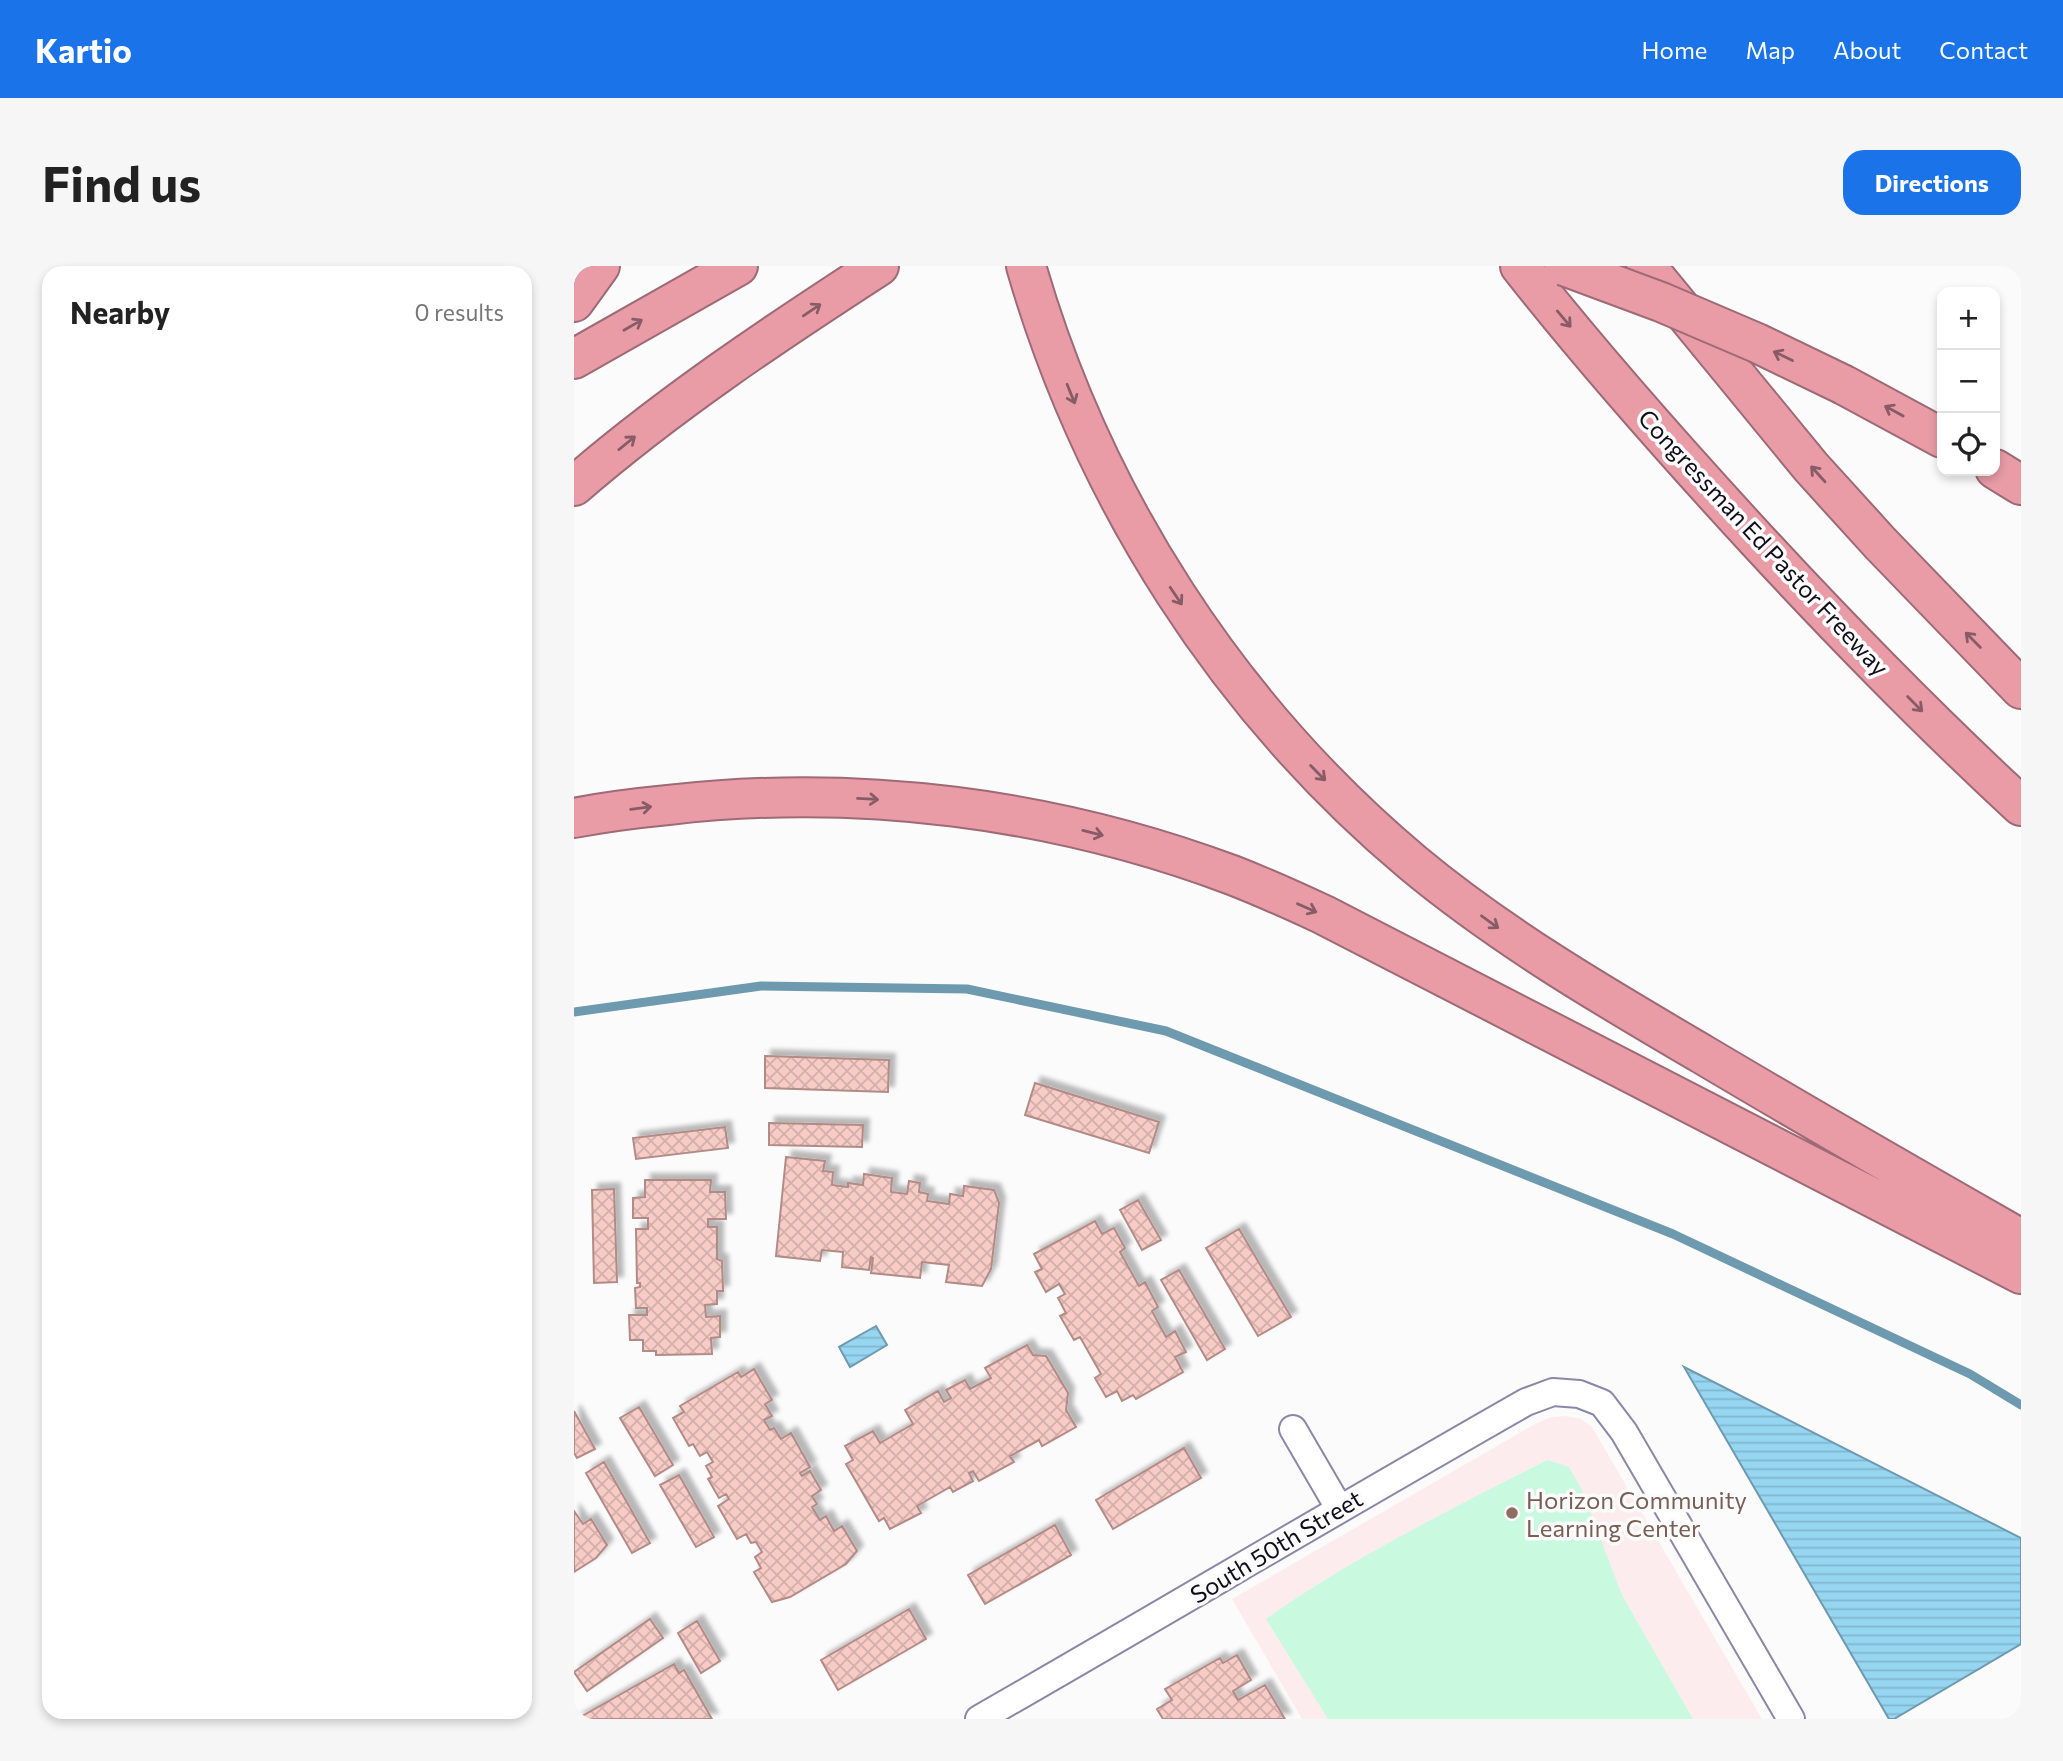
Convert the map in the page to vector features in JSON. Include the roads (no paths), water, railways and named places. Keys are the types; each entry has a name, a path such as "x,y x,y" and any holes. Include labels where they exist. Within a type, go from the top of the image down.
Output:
{"highway":[{"path":"574,302 600,266"},
{"path":"574,359 738,266"},
{"path":"574,485 711,380 879,266"},
{"path":"1026,266 1046,331 1097,455 1172,591 1264,714 1373,828 1454,895 1532,950 1805,1115 2021,1239"},
{"name":"Congressman Ed Pastor Freeway","path":"1520,266 1648,419 1776,560 1927,715 2021,806"},
{"path":"1564,266 1757,343 1844,385 1937,435"},
{"path":"1646,266 1811,467 1880,543 2021,689"},
{"path":"2000,472 2021,485"},
{"path":"574,818 740,798 829,797 891,800 1040,820 1186,859 1233,875 1324,915 2021,1274"}],"street":[{"name":"South 50th Street","path":"979,1719 1339,1508 1526,1402 1553,1392 1579,1394 1602,1404 1624,1432 1791,1719"},
{"path":"1293,1429 1339,1508"}],"water":[{"path":"876,1326 887,1345 850,1367 839,1347"},
{"path":"1684,1367 2021,1538 2021,1644 1894,1719 1889,1719"}],"waterway":[{"path":"574,1012 761,986 967,989 1166,1031 1673,1234 1970,1374 2021,1405"}],"place":[{"name":"Horizon Community Learning Center","path":"1512,1513"}]}
